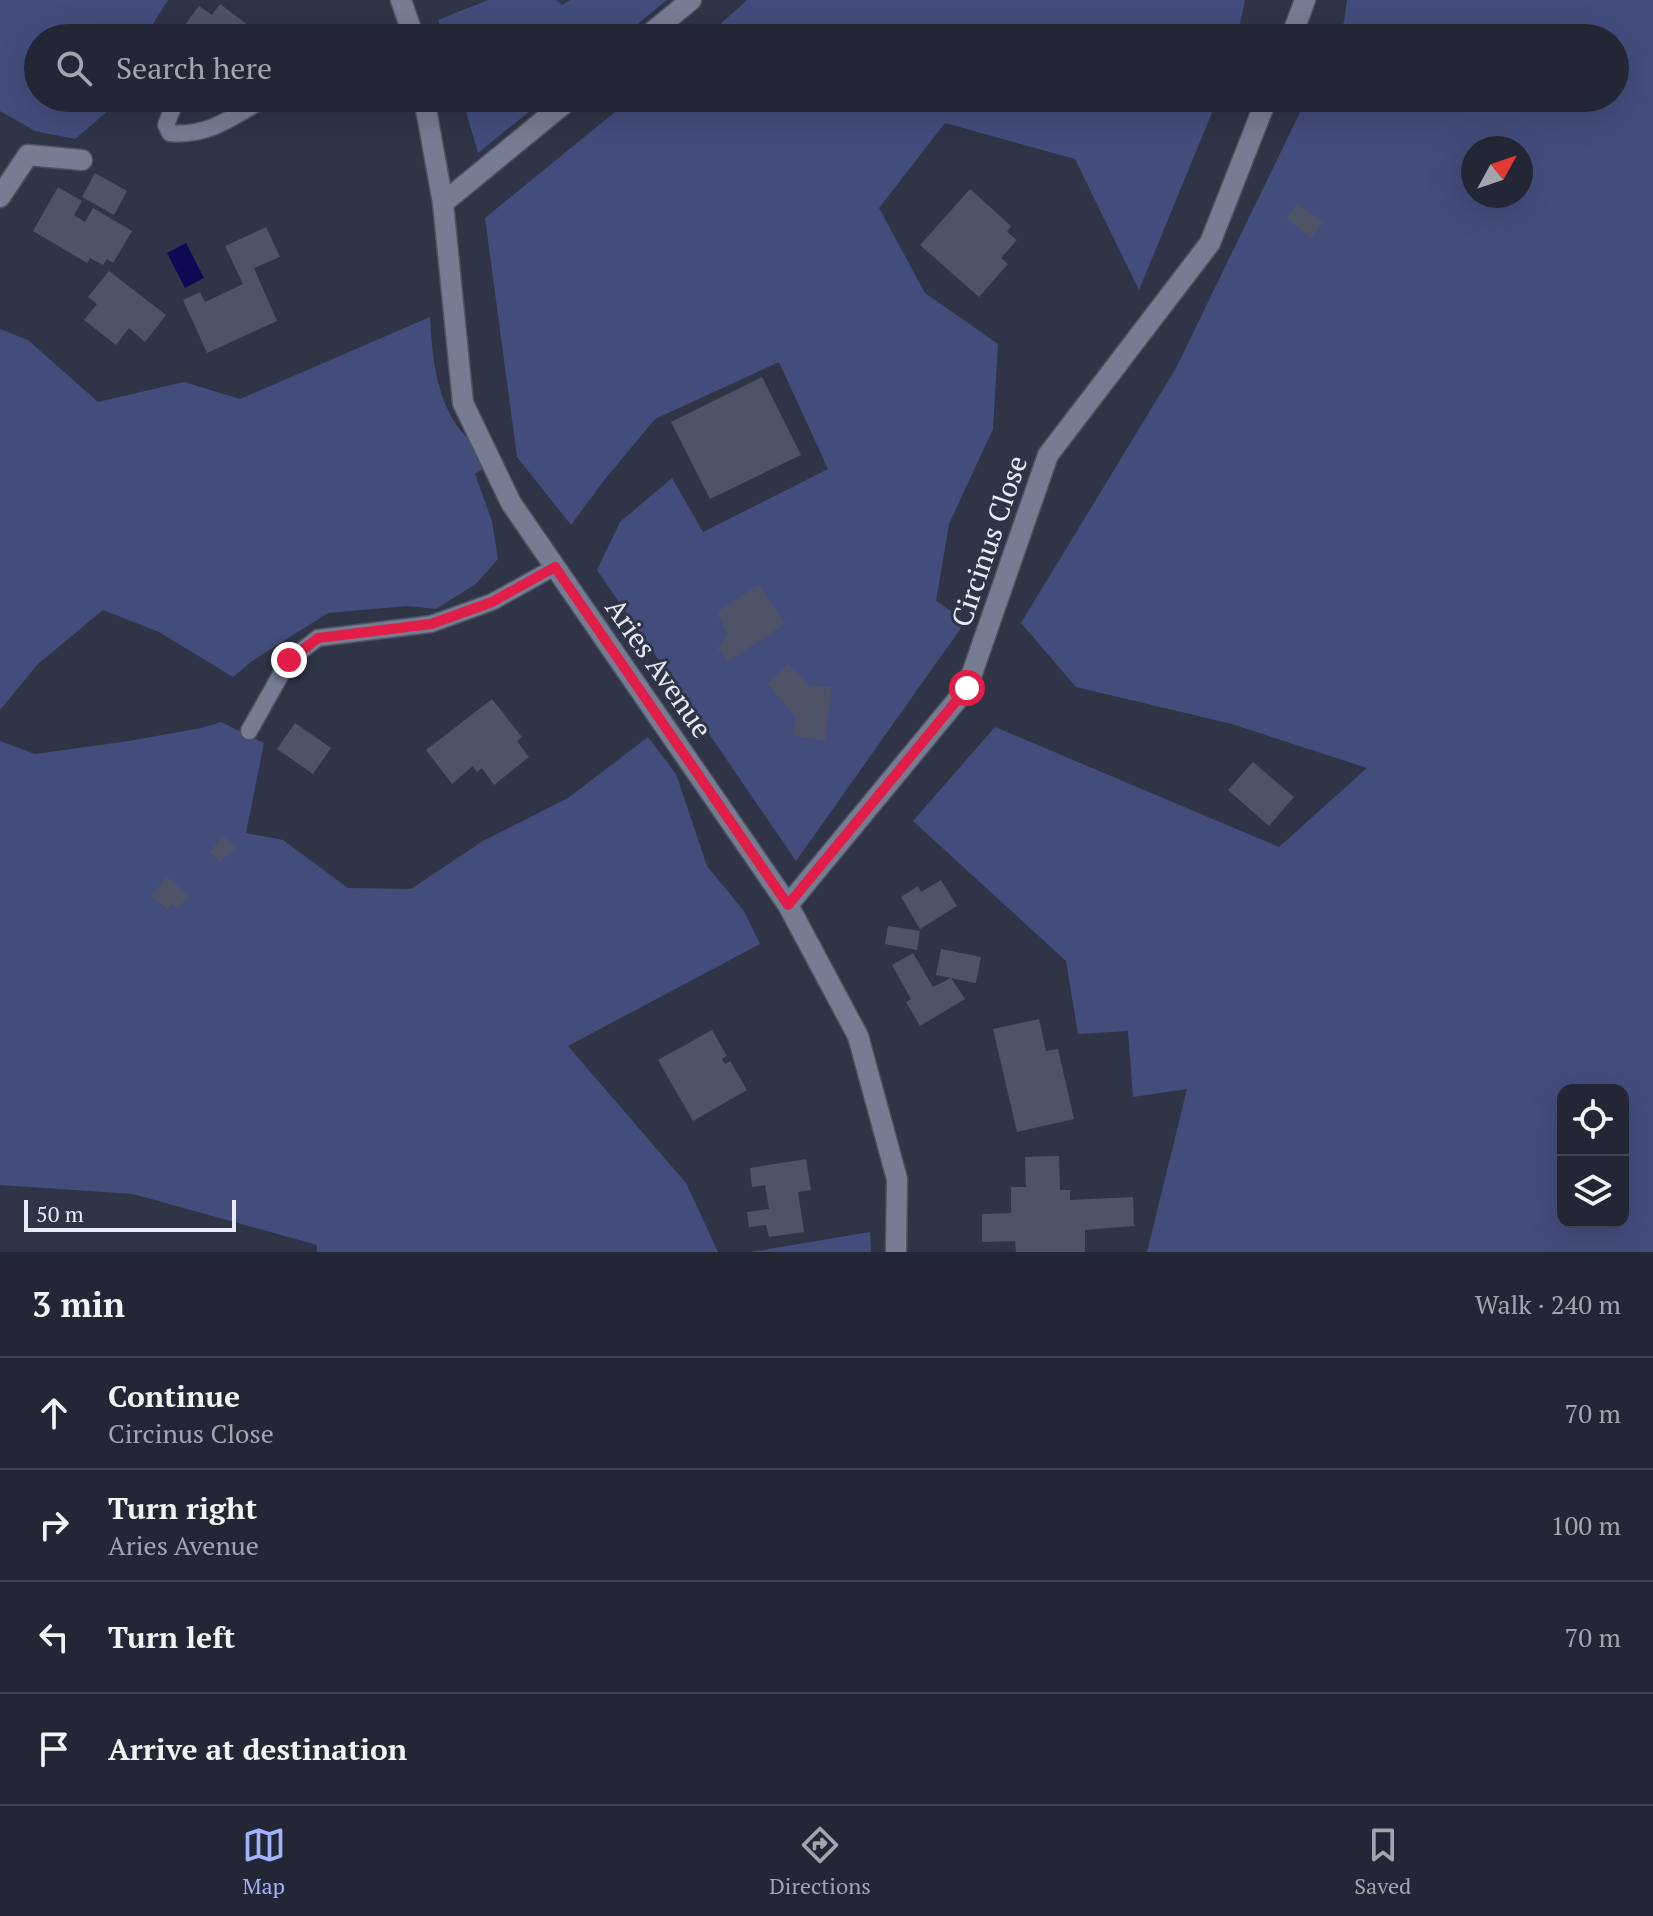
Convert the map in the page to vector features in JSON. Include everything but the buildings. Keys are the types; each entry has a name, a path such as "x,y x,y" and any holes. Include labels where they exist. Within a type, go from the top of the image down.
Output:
{"street":[{"path":"401,0 407,24"},
{"path":"662,24 691,0"},
{"path":"1296,24 1305,0"},
{"name":"Aries Avenue","path":"427,112 443,203 463,403 511,503 788,905 858,1036 897,1179 896,1252"},
{"path":"443,203 554,112"},
{"name":"Circinus Close","path":"788,905 967,688 1048,455 1210,243 1261,112"},
{"path":"0,197 28,155 82,160"}],"lane":[{"path":"171,112 166,125 170,133 183,134 204,132 240,112"},
{"path":"249,731 289,660 318,638 431,624 492,602 555,567"}],"shaded area":[{"path":"0,0 168,0 153,24 24,24 24,112 107,112 75,139 35,131 0,111"},
{"path":"488,0 556,0 562,5 570,0 667,0 637,24 439,24 438,20"},
{"path":"747,0 1245,0 1240,24 720,24"},
{"path":"1347,0 1653,0 1653,1252 1147,1252 1187,1089 1133,1097 1128,1031 1078,1034 1066,961 913,821 995,727 1279,847 1367,768 1232,724 1076,687 1021,623 1176,368 1300,112 1629,112 1629,24 1343,24"},
{"path":"466,112 529,112 478,153"},
{"path":"615,112 1212,112 1139,290 1075,159 945,123 879,208 925,293 998,344 993,429 949,524 936,601 966,621 796,861 597,570 620,522 672,478 703,532 828,469 779,362 655,419 571,525 517,457 485,218"},
{"path":"186,243 204,278 185,288 167,253"},
{"path":"430,317 434,362 446,405 461,431 492,463 475,474 492,521 498,559 476,584 436,609 407,606 328,613 252,661 233,677 159,632 103,610 38,664 0,710 0,329 28,340 98,402 184,382 240,399"},
{"path":"221,722 264,743 246,833 283,840 348,888 411,889 483,841 568,798 648,737 676,774 707,866 744,911 760,944 568,1046 686,1183 718,1252 317,1252 317,1245 133,1194 0,1185 0,741 35,754 129,741"},
{"path":"870,1232 871,1252 751,1252"}],"route":[{"path":"289,660 318,638 431,624 492,602 555,567 788,905 967,688"}]}
